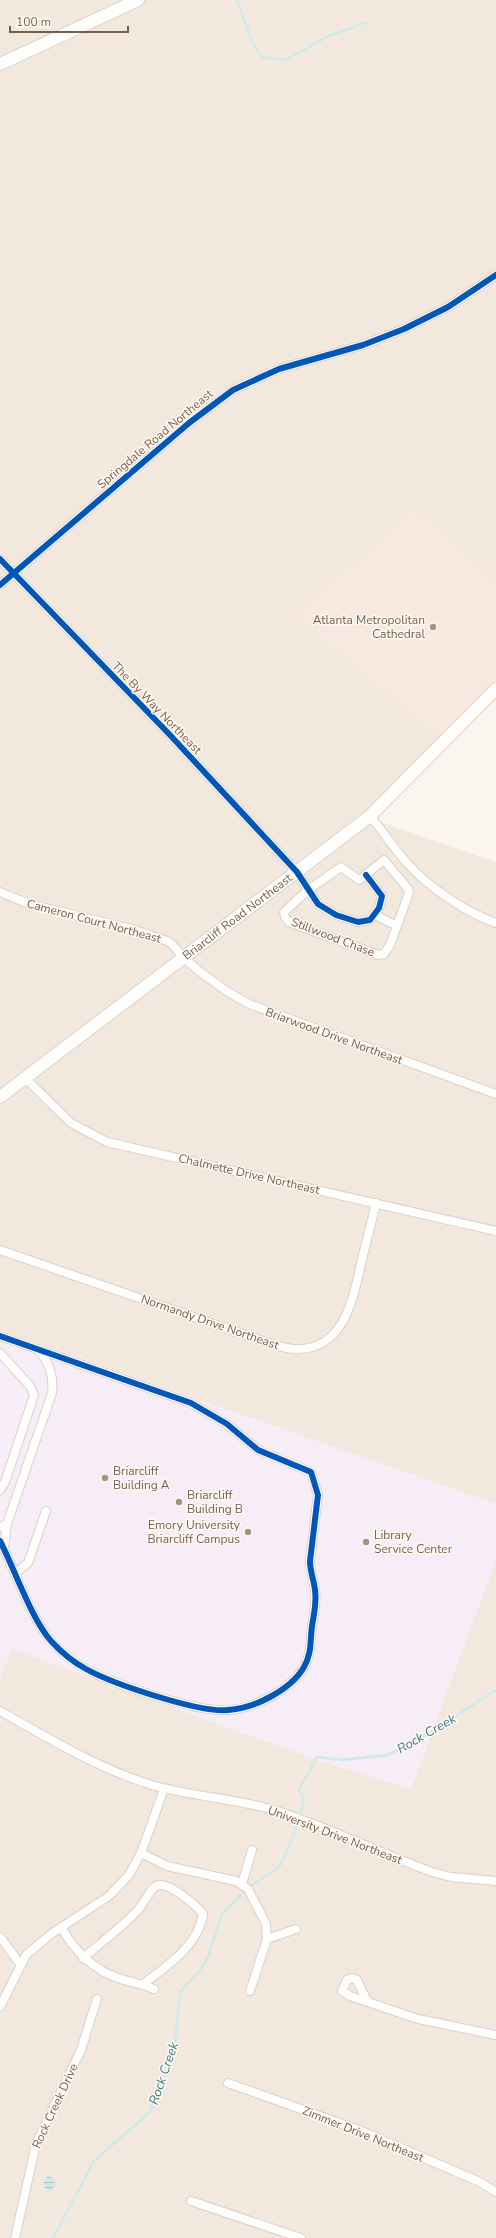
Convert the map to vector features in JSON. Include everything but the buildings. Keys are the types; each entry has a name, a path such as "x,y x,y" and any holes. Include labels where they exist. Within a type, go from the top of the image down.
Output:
{"main road":[{"path":"0,64 138,0"},
{"name":"Briarcliff Road Northeast","path":"0,1097 24,1077 370,816 496,688"}],"street":[{"name":"Springdale Road Northeast","path":"0,586 189,423 233,390 279,369 363,345 404,329 448,307 496,275"},
{"name":"The By Way Northeast","path":"0,560 174,740 297,872"},
{"path":"370,816 408,864 444,895 496,923"},
{"name":"Stillwood Chase","path":"384,860 397,875 408,889 409,893 388,951 384,954 378,955 289,922 284,917 284,912 308,890 341,867 346,869 353,878 359,880 384,860"},
{"path":"397,875 408,864"},
{"name":"Stillwood Chase","path":"297,872 318,904 336,915 362,923 375,916"},
{"path":"366,874 382,896 375,916 397,926"},
{"name":"Cameron Court Northeast","path":"0,892 29,904 132,929 170,942 183,957"},
{"name":"Briarwood Drive Northeast","path":"183,957 213,982 249,1004 496,1094"},
{"name":"Chalmette Drive Northeast","path":"24,1077 71,1123 107,1142 496,1231"},
{"name":"Normandy Drive Northeast","path":"0,1250 251,1338 284,1347 302,1348 320,1343 333,1334 346,1319 355,1292 376,1203"},
{"path":"0,1336 38,1349 191,1403 227,1424 258,1450 311,1472 318,1495 310,1561 310,1572 315,1589 317,1607 312,1625 310,1652 304,1668 299,1675 283,1688 264,1700 246,1707 228,1710 200,1708 112,1680 87,1670 70,1659 50,1640 39,1623 2,1545 4,1525 52,1393 53,1375 47,1360 38,1349"},
{"path":"0,1353 30,1386 34,1395 5,1482 0,1490"},
{"path":"16,1573 28,1563 46,1511"},
{"name":"University Drive Northeast","path":"0,1711 102,1765 136,1780 164,1789 262,1807 309,1822 432,1872 451,1876 496,1881"},
{"path":"0,2007 20,1964 36,1945 109,1896 129,1875 141,1853 164,1789"},
{"path":"242,1884 252,1850"},
{"path":"141,1853 167,1866 206,1873 242,1884 248,1889 266,1924 267,1939 250,1992"},
{"path":"83,1958 139,1909 154,1888 162,1885 174,1890 197,1906 203,1914 202,1924 195,1938 177,1956 143,1984"},
{"path":"61,1927 72,1946 83,1958 117,1978 143,1984 154,1989"},
{"path":"267,1939 296,1929"},
{"path":"0,1937 20,1964"},
{"name":"Rock Creek Drive","path":"15,2238 36,2144 81,2050 97,1999"},
{"path":"367,2001 418,2019 496,2035"},
{"name":"Zimmer Drive Northeast","path":"228,2084 359,2130 480,2182 496,2192"},
{"path":"190,2201 302,2238"}],"shaded area":[{"path":"0,0 496,0 496,582 415,508 443,741 362,816 496,862 496,1504 0,1330"},
{"path":"415,508 496,582 496,687 443,741 292,616"},
{"name":"Emory University Briarcliff Campus","path":"0,1330 496,1504 496,1560 411,1789 317,1760 12,1649 0,1677"},
{"path":"496,1560 496,2238 0,2238 0,1677 12,1649 317,1760 411,1789"}],"water":[{"path":"48,2176 54,2179 55,2185 51,2191 45,2189 44,2182"}],"waterway":[{"path":"237,0 252,41 261,57 285,60 331,35 364,23"},
{"name":"Rock Creek","path":"301,1812 304,1800 299,1790 317,1757 342,1760 387,1755 412,1744 496,1690"},
{"name":"Rock Creek","path":"252,1885 273,1872 282,1863 297,1825"},
{"name":"Rock Creek","path":"53,2238 94,2161 150,2112 175,2043 180,1992 198,1973 208,1957 222,1914 243,1893"}],"cycle path":[{"path":"0,585 189,423 233,390 279,369 363,345 404,329 448,307 496,275"},
{"path":"0,559 170,735 297,872 318,904 336,915 358,922 370,920 379,908 382,896 366,875"},
{"path":"0,1336 191,1403 227,1424 258,1450 311,1472 318,1495 310,1561 316,1600 307,1662 298,1675 281,1690 260,1702 238,1709 215,1710 197,1707 156,1696 116,1682 81,1666 67,1656 51,1641 30,1607 0,1541"}],"place":[{"name":"Atlanta Metropolitan Cathedral","path":"433,627"},
{"name":"Briarcliff Building A","path":"105,1478"},
{"name":"Briarcliff Building B","path":"179,1502"},
{"name":"Emory University Briarcliff Campus","path":"248,1532"},
{"name":"Library Service Center","path":"366,1542"}]}
